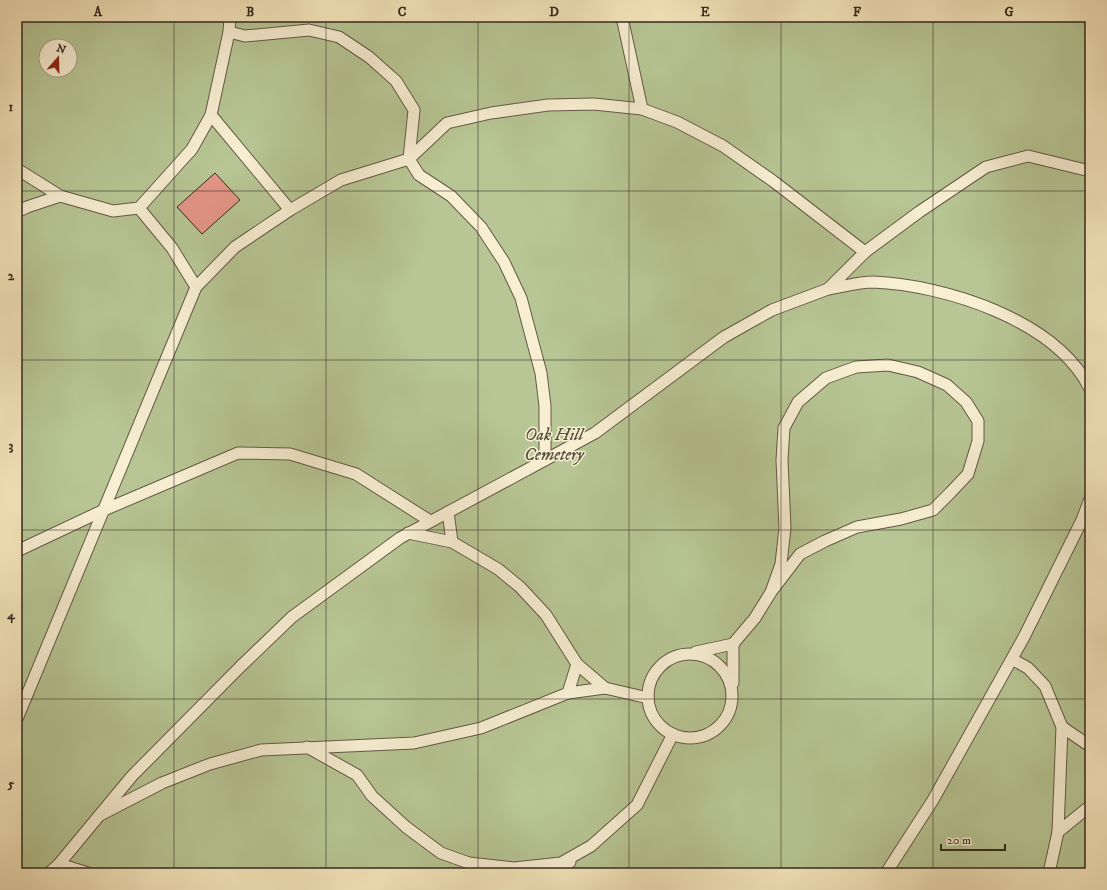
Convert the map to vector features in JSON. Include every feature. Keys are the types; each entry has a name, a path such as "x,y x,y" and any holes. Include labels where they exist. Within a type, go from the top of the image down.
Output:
{"lane":[{"path":"17,169 60,196 113,211 139,208 192,148 211,115 229,32 230,17"},
{"path":"622,17 642,109"},
{"path":"229,32 246,36 309,30 339,38 369,57 396,81 414,110 409,158 419,175 451,196 482,227 504,262 521,298 541,373 545,406 545,460"},
{"path":"17,719 196,287 235,247 290,210 340,180 409,158 447,123 491,113 555,105 594,104 642,109 677,122 723,146 773,181 865,252"},
{"path":"211,115 290,210"},
{"path":"828,289 865,252 919,212 986,167 1028,156 1090,171"},
{"path":"17,212 60,196"},
{"path":"139,208 172,248 196,287"},
{"path":"49,873 57,869 100,815 138,771 292,617 338,582 408,533 595,433 724,337 772,310 828,289 871,282 914,286 972,301 1007,317 1047,339 1069,358 1090,389"},
{"path":"733,644 733,702 728,716 719,728 707,735 694,739 680,738 657,723 650,711 648,698 649,684 655,672 665,662 676,656 733,644 755,618 771,592 800,554 857,527 901,519 933,510 951,492 968,474 978,441 978,421 966,402 947,385 918,372 888,365 856,367 826,378 798,402 784,428 782,460 785,528 781,564 771,592"},
{"path":"17,551 104,510 238,453 290,454 356,474 430,521"},
{"path":"886,873 933,800 1012,659 1082,520 1090,499"},
{"path":"448,512 452,542"},
{"path":"408,533 452,542 498,569 520,588 546,615 577,664 605,688"},
{"path":"691,653 705,656 718,663 727,674 733,688"},
{"path":"1012,659 1028,668 1045,686 1062,727 1058,832 1049,873"},
{"path":"568,693 577,664"},
{"path":"100,815 162,783 210,764 261,750 414,743 481,728 568,693 605,688 648,698"},
{"path":"1062,727 1090,746"},
{"path":"556,873 591,846 637,805 673,734"},
{"path":"306,747 357,775 372,796 406,827 441,853 469,863 514,868 561,863 591,846"},
{"path":"1058,832 1090,806"},
{"path":"57,869 88,873"}],"green space":[{"name":"Oak Hill Cemetery","path":"17,17 1090,17 1090,873 17,873"}],"building":[{"path":"215,173 240,200 202,234 177,207"}]}
